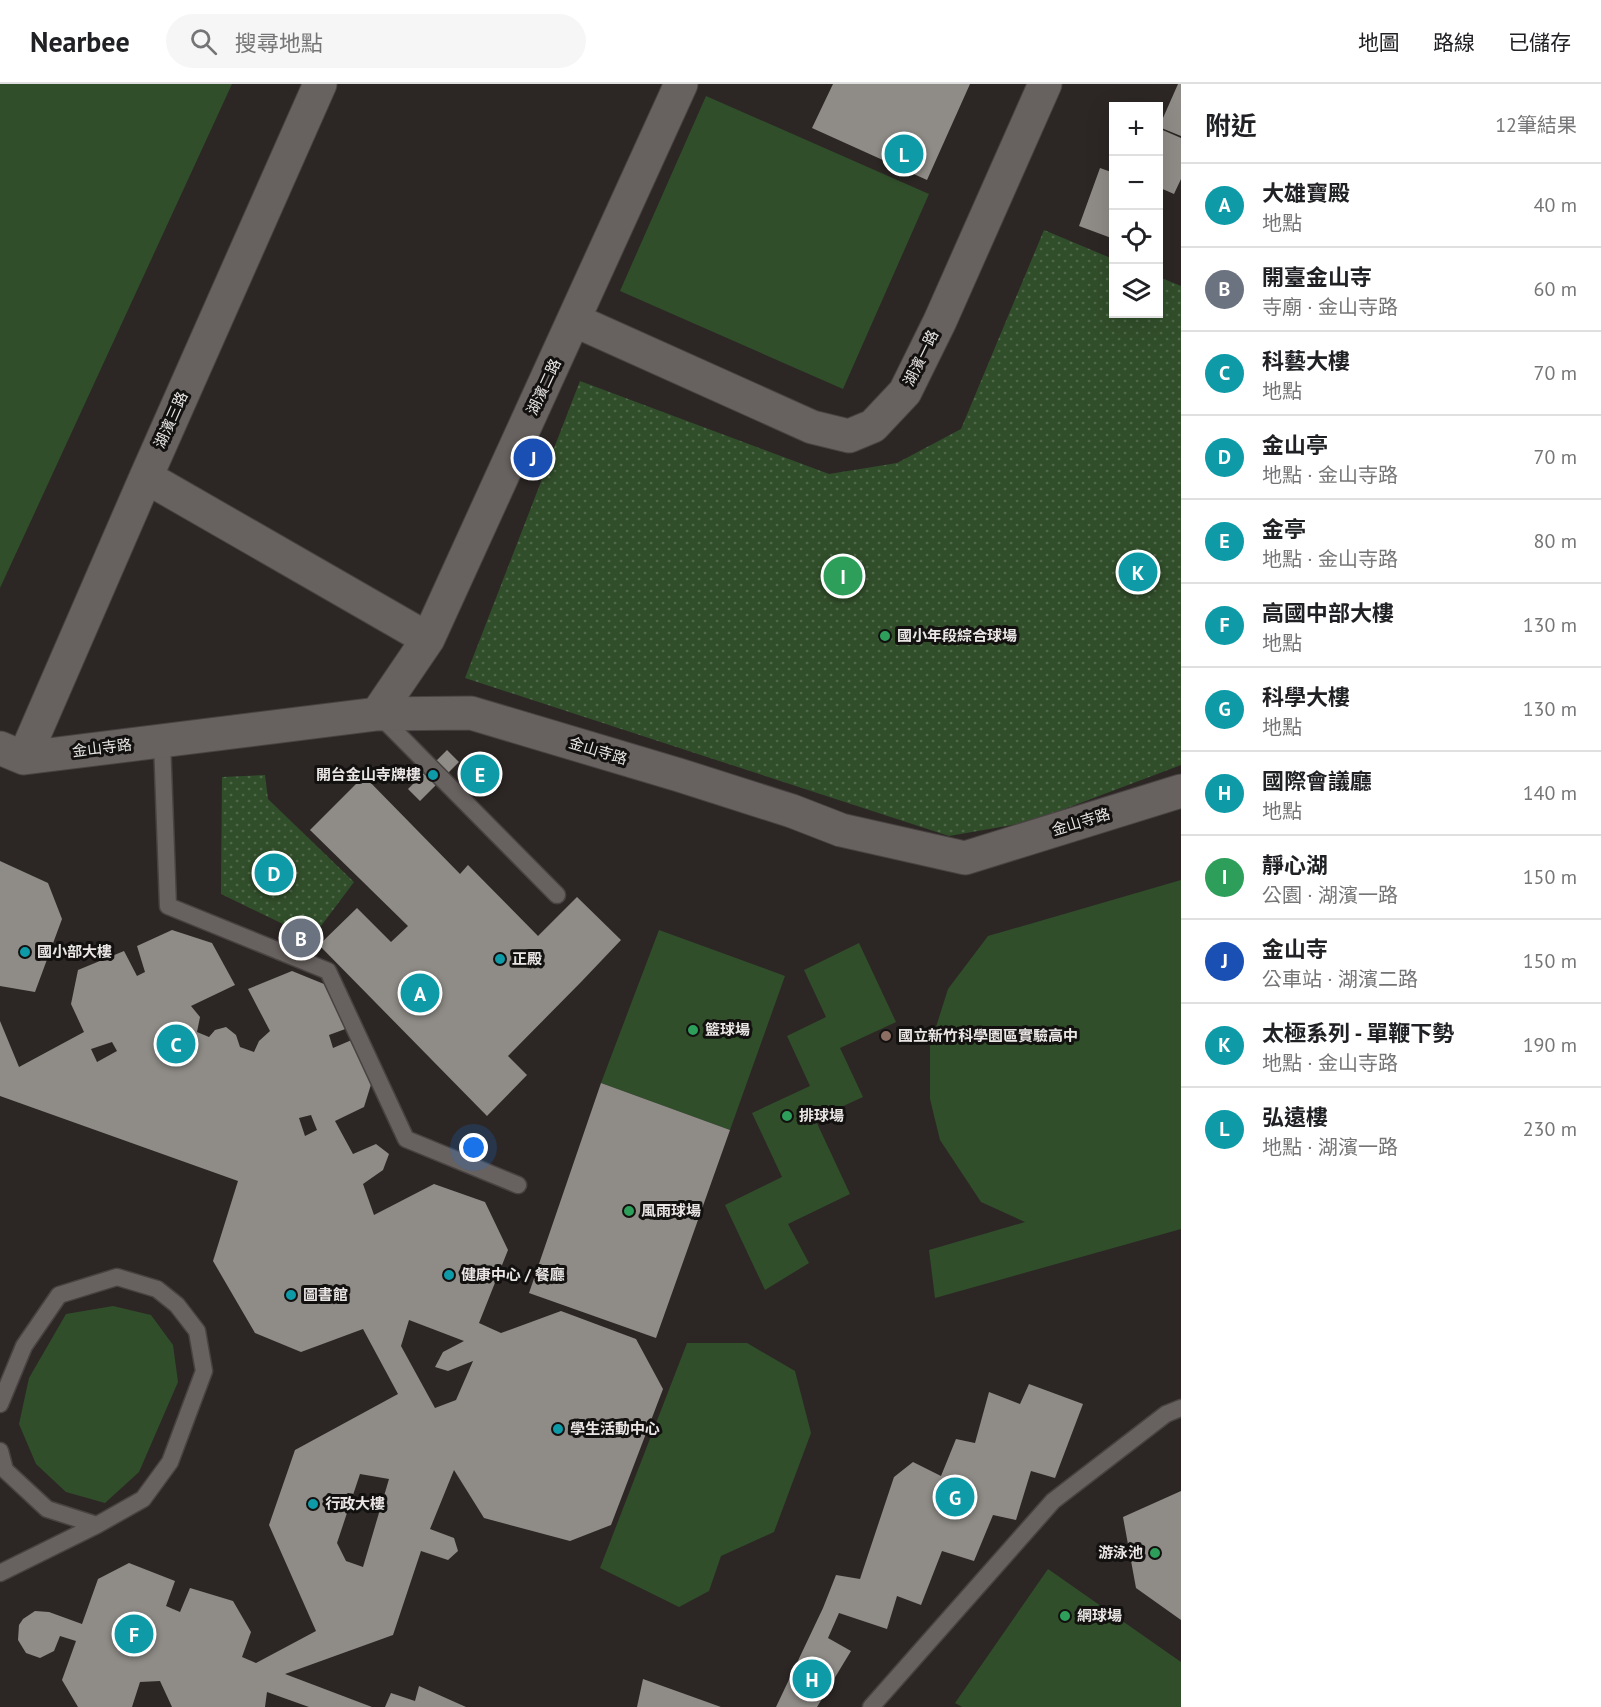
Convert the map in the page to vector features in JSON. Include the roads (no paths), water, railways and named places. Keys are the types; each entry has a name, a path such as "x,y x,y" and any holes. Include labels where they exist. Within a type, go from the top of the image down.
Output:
{"street":[{"name":"湖濱三路","path":"12,753 146,477 320,84"},
{"name":"湖濱二路","path":"377,714 428,639 681,84"},
{"name":"湖濱一路","path":"574,320 812,427 849,436 873,426 905,392 940,321 1045,84"},
{"path":"146,477 428,639"},
{"name":"金山寺路","path":"12,753 162,741 377,714 471,713 679,775 792,811 841,830 965,858 1181,791"}],"lane":[{"path":"377,714 557,895"},
{"path":"162,741 168,906 328,971 406,1139 518,1185"},
{"path":"0,1404 24,1346 59,1295 117,1277 157,1289 177,1305 197,1331 204,1371 170,1462 143,1499 97,1525 0,1573"},
{"path":"871,1707 1053,1501 1166,1414 1181,1408"},
{"path":"0,1451 5,1470 47,1509 97,1525"}],"place":[{"name":"弘遠樓","path":"904,154"},
{"name":"金山寺","path":"533,458"},
{"name":"太極系列 - 單鞭下勢","path":"1138,572"},
{"name":"靜心湖","path":"843,576"},
{"name":"國小年段綜合球場","path":"885,636"},
{"name":"金亭","path":"480,774"},
{"name":"開台金山寺牌樓","path":"433,775"},
{"name":"金山亭","path":"274,873"},
{"name":"開臺金山寺","path":"301,938"},
{"name":"國小部大樓","path":"25,952"},
{"name":"正殿","path":"500,959"},
{"name":"大雄寶殿","path":"420,993"},
{"name":"籃球場","path":"693,1030"},
{"name":"國立新竹科學園區實驗高中","path":"886,1036"},
{"name":"科藝大樓","path":"176,1044"},
{"name":"排球場","path":"787,1116"},
{"name":"風雨球場","path":"629,1211"},
{"name":"健康中心 / 餐廳","path":"449,1275"},
{"name":"圖書館","path":"291,1295"},
{"name":"學生活動中心","path":"558,1429"},
{"name":"科學大樓","path":"955,1497"},
{"name":"行政大樓","path":"313,1504"},
{"name":"游泳池","path":"1155,1553"},
{"name":"網球場","path":"1065,1616"},
{"name":"高國中部大樓","path":"134,1634"},
{"name":"國際會議廳","path":"812,1679"}]}
